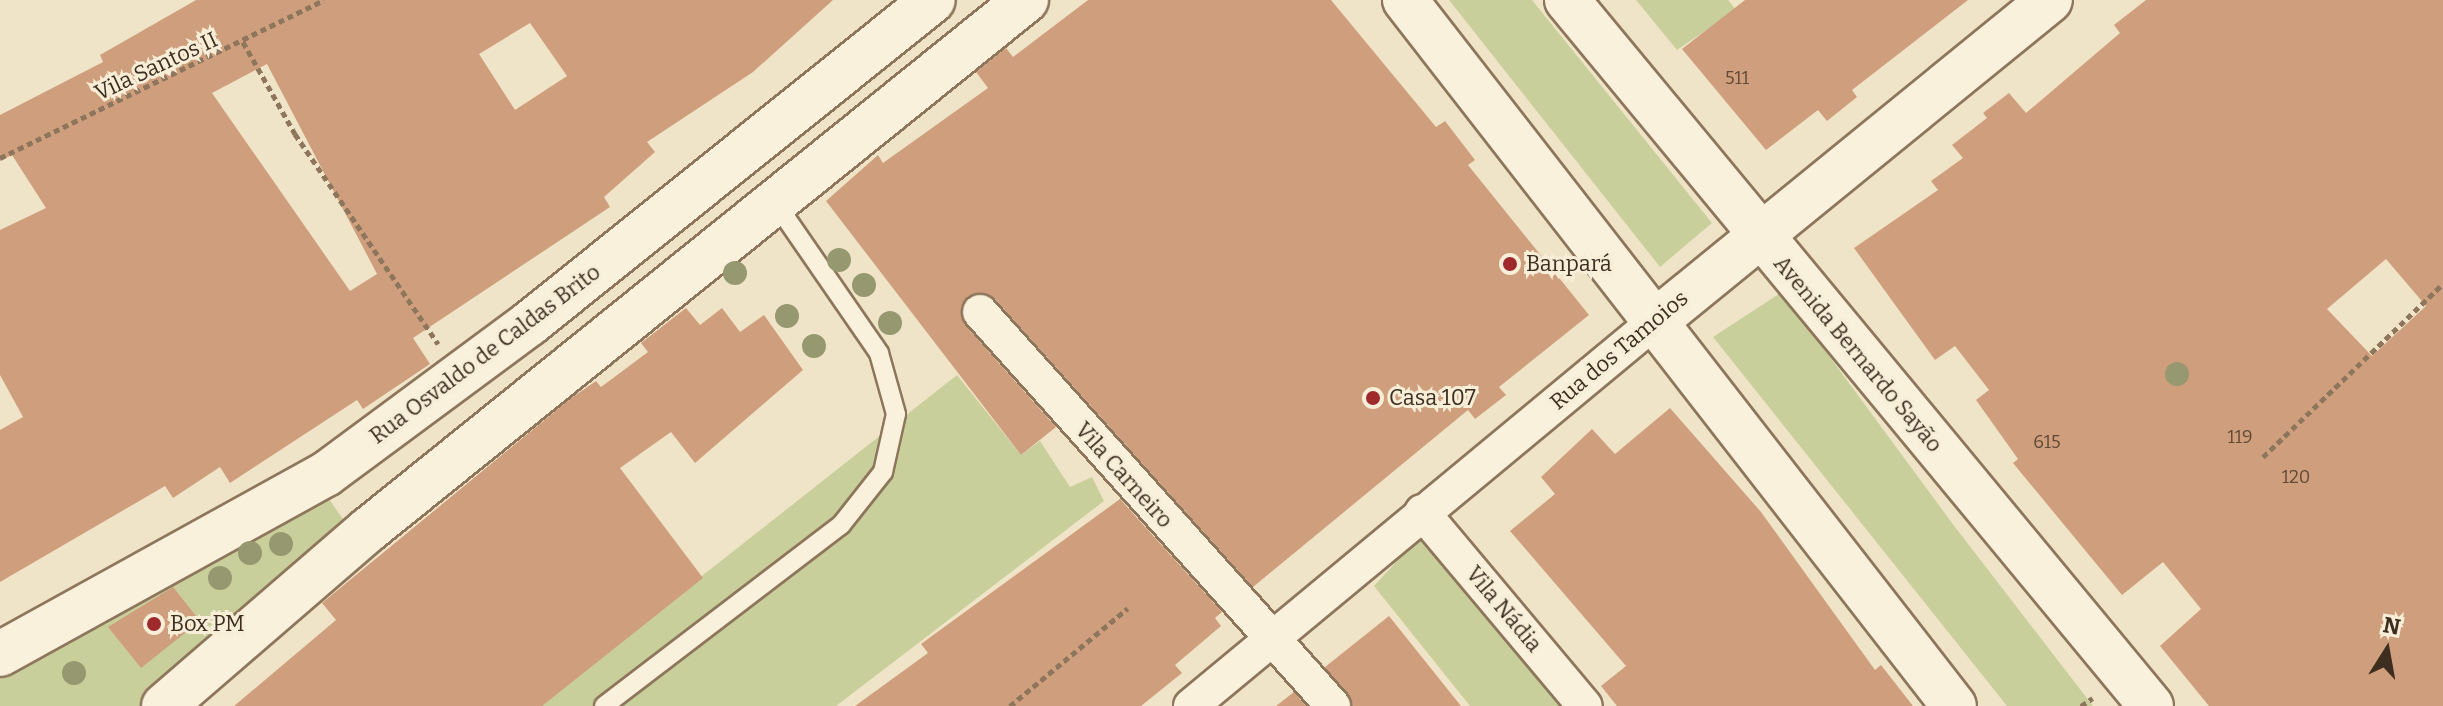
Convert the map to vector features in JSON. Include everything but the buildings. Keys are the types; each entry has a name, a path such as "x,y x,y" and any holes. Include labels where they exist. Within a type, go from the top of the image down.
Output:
{"street":[{"name":"Rua Osvaldo de Caldas Brito","path":"0,654 326,474 460,375 933,0"},
{"path":"164,706 368,530 788,196 1026,0"},
{"path":"1405,0 1652,324 1954,706"},
{"name":"Avenida Bernardo Sayão","path":"1567,0 2151,706"},
{"name":"Rua dos Tamoios","path":"1191,706 1269,637 1758,234 2050,0"},
{"path":"758,137 788,196"},
{"name":"Vila Carneiro","path":"980,312 1333,706"},
{"path":"326,474 368,530"},
{"name":"Vila Nádia","path":"1422,512 1585,706"}],"lane":[{"path":"604,706 841,525 883,472 896,414 879,353 788,196"}],"path":[{"name":"Vila Santos II","path":"0,158 324,0"},
{"path":"243,42 295,134 460,375"},
{"path":"2263,457 2443,284"},
{"path":"1010,706 1128,608"}],"green space":[{"path":"1449,0 1532,0 1712,223 1660,267"},
{"path":"1636,0 1728,0 1736,10 1677,50"},
{"path":"1782,292 1952,523 2093,706 2007,706 1713,337"},
{"path":"957,375 1021,455 1040,441 1070,487 1092,477 1104,501 836,706 537,706"},
{"path":"326,495 355,536 158,706 0,706 0,655"},
{"path":"1420,536 1566,706 1470,706 1374,586"}],"place":[{"name":"Banpará","path":"1510,264"},
{"name":"Casa 107","path":"1373,398"},
{"name":"Box PM","path":"154,624"}]}
